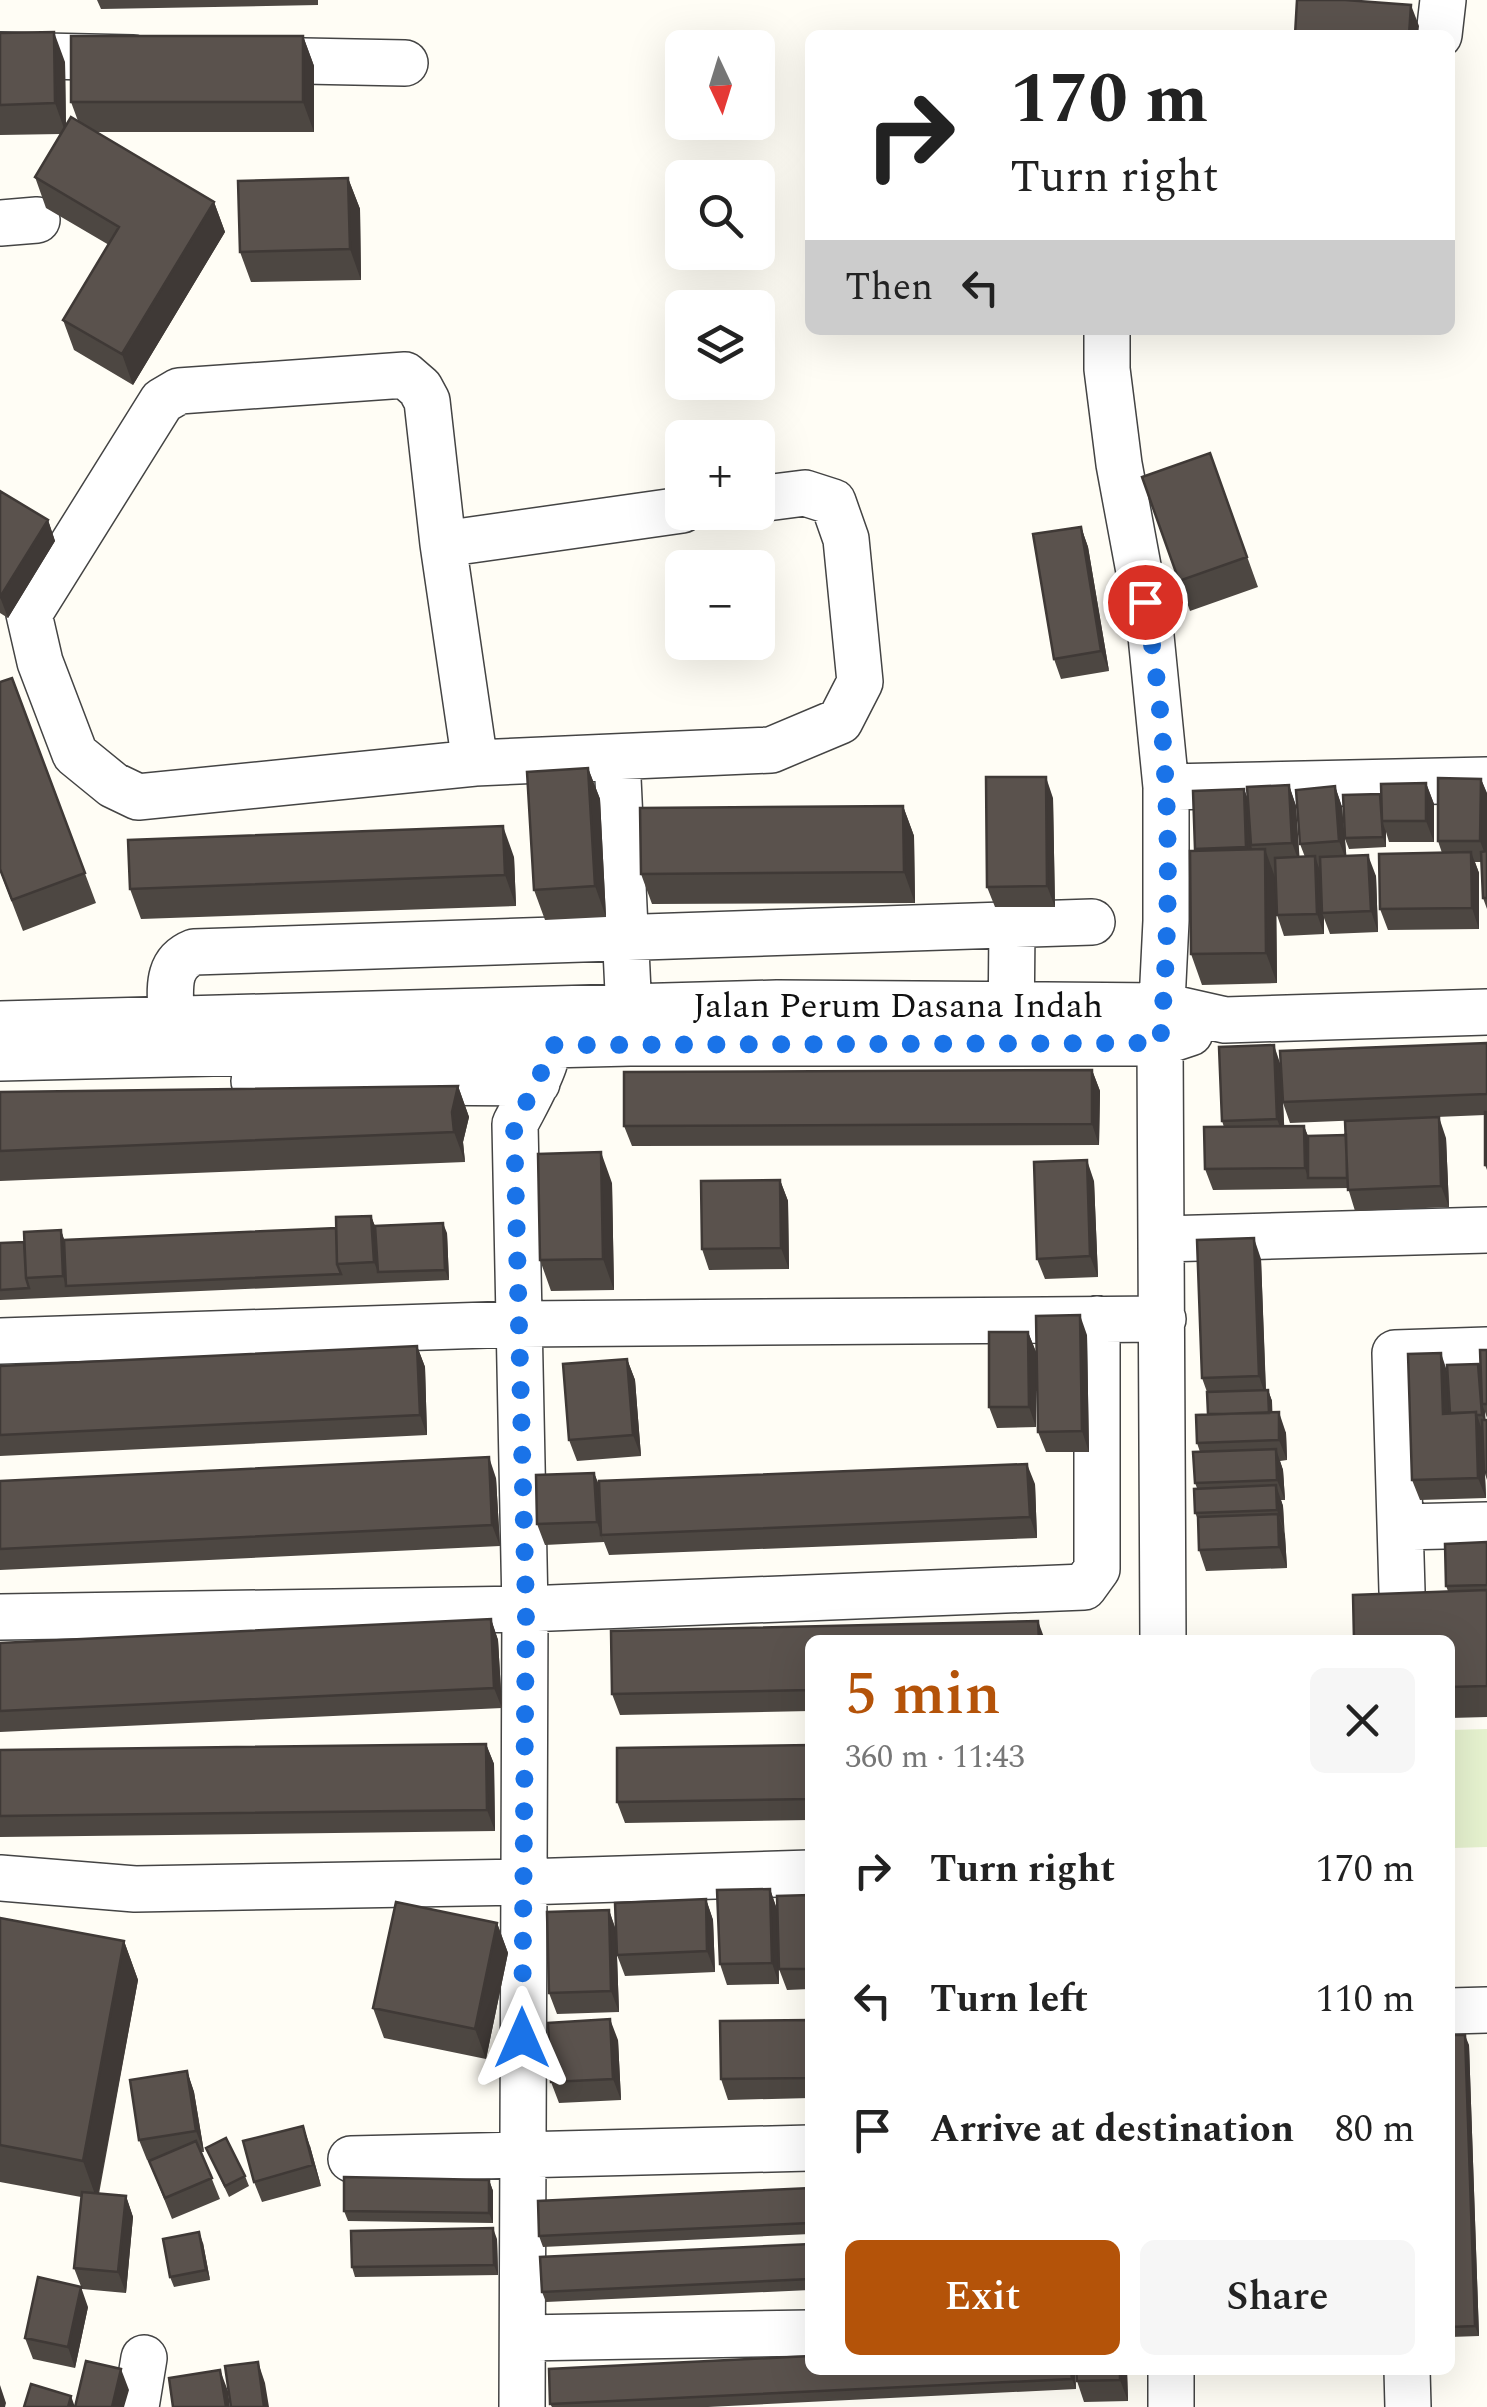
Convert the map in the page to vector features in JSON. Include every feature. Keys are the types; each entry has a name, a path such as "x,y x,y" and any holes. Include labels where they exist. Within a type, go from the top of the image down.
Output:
{"street":[{"path":"1439,30 1442,0"},
{"path":"0,55 405,63"},
{"path":"1107,335 1107,369 1119,464 1151,636 1166,786 1162,1025 1163,1635"},
{"path":"474,763 427,401 420,388 404,375 179,391 162,401 30,614 40,662 75,754 113,785 138,797 474,763 770,750 840,721 860,682 846,539 833,502 805,493 775,497"},
{"path":"443,544 665,512"},
{"path":"617,757 629,1025"},
{"path":"1166,786 1487,780"},
{"path":"171,1020 172,969 182,956 194,952 1092,922"},
{"path":"1012,926 1012,1024"},
{"name":"Jalan Perum Dasana Indah","path":"0,1058 547,1046 629,1025 777,1004 1012,1024 1162,1025 1487,1012"},
{"name":"Jalan Perum Dasana Indah","path":"0,1024 171,1020 472,1048"},
{"path":"0,1078 547,1046 514,1124 526,1608 522,2407"},
{"path":"472,1048 514,1124"},
{"path":"1162,1238 1487,1230"},
{"path":"0,1341 520,1324 1164,1318"},
{"path":"0,1617 526,1608 1084,1587 1097,1569 1097,1319"},
{"path":"1402,1591 1396,1353 1487,1350"},
{"path":"1402,1527 1487,1526"},
{"path":"0,1878 135,1889 805,1872"},
{"path":"1455,2011 1487,2010"},
{"path":"351,2159 805,2148"},
{"path":"522,2338 805,2333"},
{"path":"136,2407 144,2358"},
{"path":"1170,2407 1171,2375"},
{"path":"1407,2375 1408,2407"}],"green space":[{"path":"1487,1729 1487,1847 1455,1848 1455,1730"}],"building":[{"path":"1297,0 1411,5 1409,30 1295,30"},
{"path":"54,32 55,103 0,105 0,33"},
{"path":"71,36 303,36 303,102 71,102"},
{"path":"71,117 214,202 122,354 63,320 119,227 35,177"},
{"path":"348,178 350,249 240,252 238,181"},
{"path":"1210,453 1247,557 1179,581 1142,477"},
{"path":"0,491 48,520 0,597"},
{"path":"1081,527 1101,651 1054,659 1033,534"},
{"path":"12,678 85,873 12,900 0,869 0,682"},
{"path":"588,768 595,886 534,890 527,772"},
{"path":"986,777 1046,777 1047,886 987,887"},
{"path":"1438,778 1481,779 1480,841 1438,841"},
{"path":"1426,783 1426,821 1382,821 1381,784"},
{"path":"1289,785 1292,843 1251,845 1247,787"},
{"path":"1335,786 1339,841 1300,844 1296,790"},
{"path":"1244,789 1246,847 1195,849 1193,791"},
{"path":"1380,794 1383,837 1345,838 1343,795"},
{"path":"903,806 904,872 641,874 640,808"},
{"path":"503,826 505,875 130,889 128,840"},
{"path":"1265,849 1266,953 1191,954 1190,851"},
{"path":"1487,851 1487,898 1483,898 1481,852"},
{"path":"1471,852 1472,908 1380,909 1379,854"},
{"path":"1368,855 1371,911 1322,913 1320,857"},
{"path":"1315,856 1317,914 1277,915 1275,858"},
{"path":"1487,1043 1487,1094 1283,1102 1280,1051"},
{"path":"1274,1045 1277,1119 1222,1121 1219,1047"},
{"path":"1092,1070 1092,1124 624,1126 624,1072"},
{"path":"458,1086 452,1112 454,1132 0,1151 0,1092"},
{"path":"1487,1112 1487,1165 1485,1165"},
{"path":"1439,1117 1441,1186 1348,1190 1345,1121"},
{"path":"1304,1126 1305,1168 1205,1169 1204,1127"},
{"path":"1346,1135 1347,1178 1308,1178 1308,1136"},
{"path":"601,1152 603,1259 540,1260 538,1154"},
{"path":"1087,1160 1090,1256 1037,1259 1034,1162"},
{"path":"780,1180 781,1248 702,1249 701,1181"},
{"path":"371,1216 374,1262 337,1264 336,1217"},
{"path":"443,1223 445,1270 378,1272 375,1226"},
{"path":"336,1228 341,1274 66,1286 64,1240"},
{"path":"61,1230 63,1276 26,1278 24,1232"},
{"path":"1254,1238 1259,1376 1202,1378 1197,1240"},
{"path":"24,1242 29,1288 0,1290 0,1243"},
{"path":"1080,1315 1082,1431 1038,1432 1036,1316"},
{"path":"989,1332 1028,1332 1029,1407 989,1407"},
{"path":"417,1346 420,1415 0,1435 0,1366"},
{"path":"1480,1350 1487,1350 1487,1404 1482,1404"},
{"path":"1441,1353 1443,1414 1476,1412 1478,1478 1412,1480 1408,1354"},
{"path":"627,1359 633,1435 569,1440 563,1364"},
{"path":"1478,1364 1482,1415 1450,1413 1447,1365"},
{"path":"1268,1390 1269,1413 1208,1414 1207,1392"},
{"path":"1279,1412 1279,1440 1197,1443 1196,1415"},
{"path":"1482,1420 1487,1420 1487,1472 1484,1472"},
{"path":"1276,1449 1277,1480 1195,1483 1193,1452"},
{"path":"489,1457 492,1525 0,1549 0,1481"},
{"path":"1027,1464 1030,1517 601,1535 599,1481"},
{"path":"594,1473 597,1522 537,1524 536,1475"},
{"path":"1276,1485 1277,1510 1195,1513 1194,1489"},
{"path":"1278,1514 1279,1547 1199,1550 1198,1517"},
{"path":"1487,1542 1487,1585 1446,1586 1445,1544"},
{"path":"1487,1590 1487,1686 1455,1687 1455,1635 1354,1635 1353,1595"},
{"path":"491,1619 494,1688 0,1711 0,1643"},
{"path":"1038,1621 1039,1635 805,1635 805,1690 612,1694 611,1631"},
{"path":"486,1744 487,1810 0,1816 0,1750"},
{"path":"805,1745 805,1799 617,1802 617,1748"},
{"path":"770,1889 772,1963 720,1964 717,1890"},
{"path":"805,1895 805,1969 779,1969 777,1896"},
{"path":"706,1899 707,1951 617,1955 615,1903"},
{"path":"396,1902 497,1923 475,2029 373,2008"},
{"path":"609,1910 611,1991 549,1993 547,1912"},
{"path":"0,1918 124,1941 83,2161 0,2145"},
{"path":"610,2019 613,2079 551,2082 548,2023"},
{"path":"805,2020 805,2078 721,2079 720,2021"},
{"path":"1455,2035 1465,2035 1475,2326 1455,2327"},
{"path":"187,2071 196,2131 139,2140 130,2080"},
{"path":"303,2126 313,2165 254,2182 243,2141"},
{"path":"226,2138 245,2176 225,2186 206,2148"},
{"path":"196,2141 212,2178 165,2198 149,2161"},
{"path":"344,2177 489,2180 489,2213 344,2211"},
{"path":"805,2188 805,2223 539,2236 538,2201"},
{"path":"82,2192 126,2196 118,2272 74,2268"},
{"path":"493,2228 494,2265 352,2267 351,2231"},
{"path":"199,2232 206,2270 170,2277 163,2239"},
{"path":"805,2244 805,2279 542,2292 540,2257"},
{"path":"38,2277 81,2287 68,2347 25,2338"},
{"path":"805,2356 805,2375 1072,2375 1072,2379 550,2404 549,2369"},
{"path":"86,2361 121,2369 112,2407 75,2407"},
{"path":"258,2362 264,2407 231,2407 225,2366"},
{"path":"220,2370 226,2407 173,2407 169,2378"},
{"path":"1076,2375 1120,2375 1120,2380 1077,2381"},
{"path":"31,2384 71,2396 68,2407 24,2407"}],"route":[{"path":"522,2038 526,1608 514,1124 552,1045 1160,1043 1166,921 1166,786 1145,602"}]}
